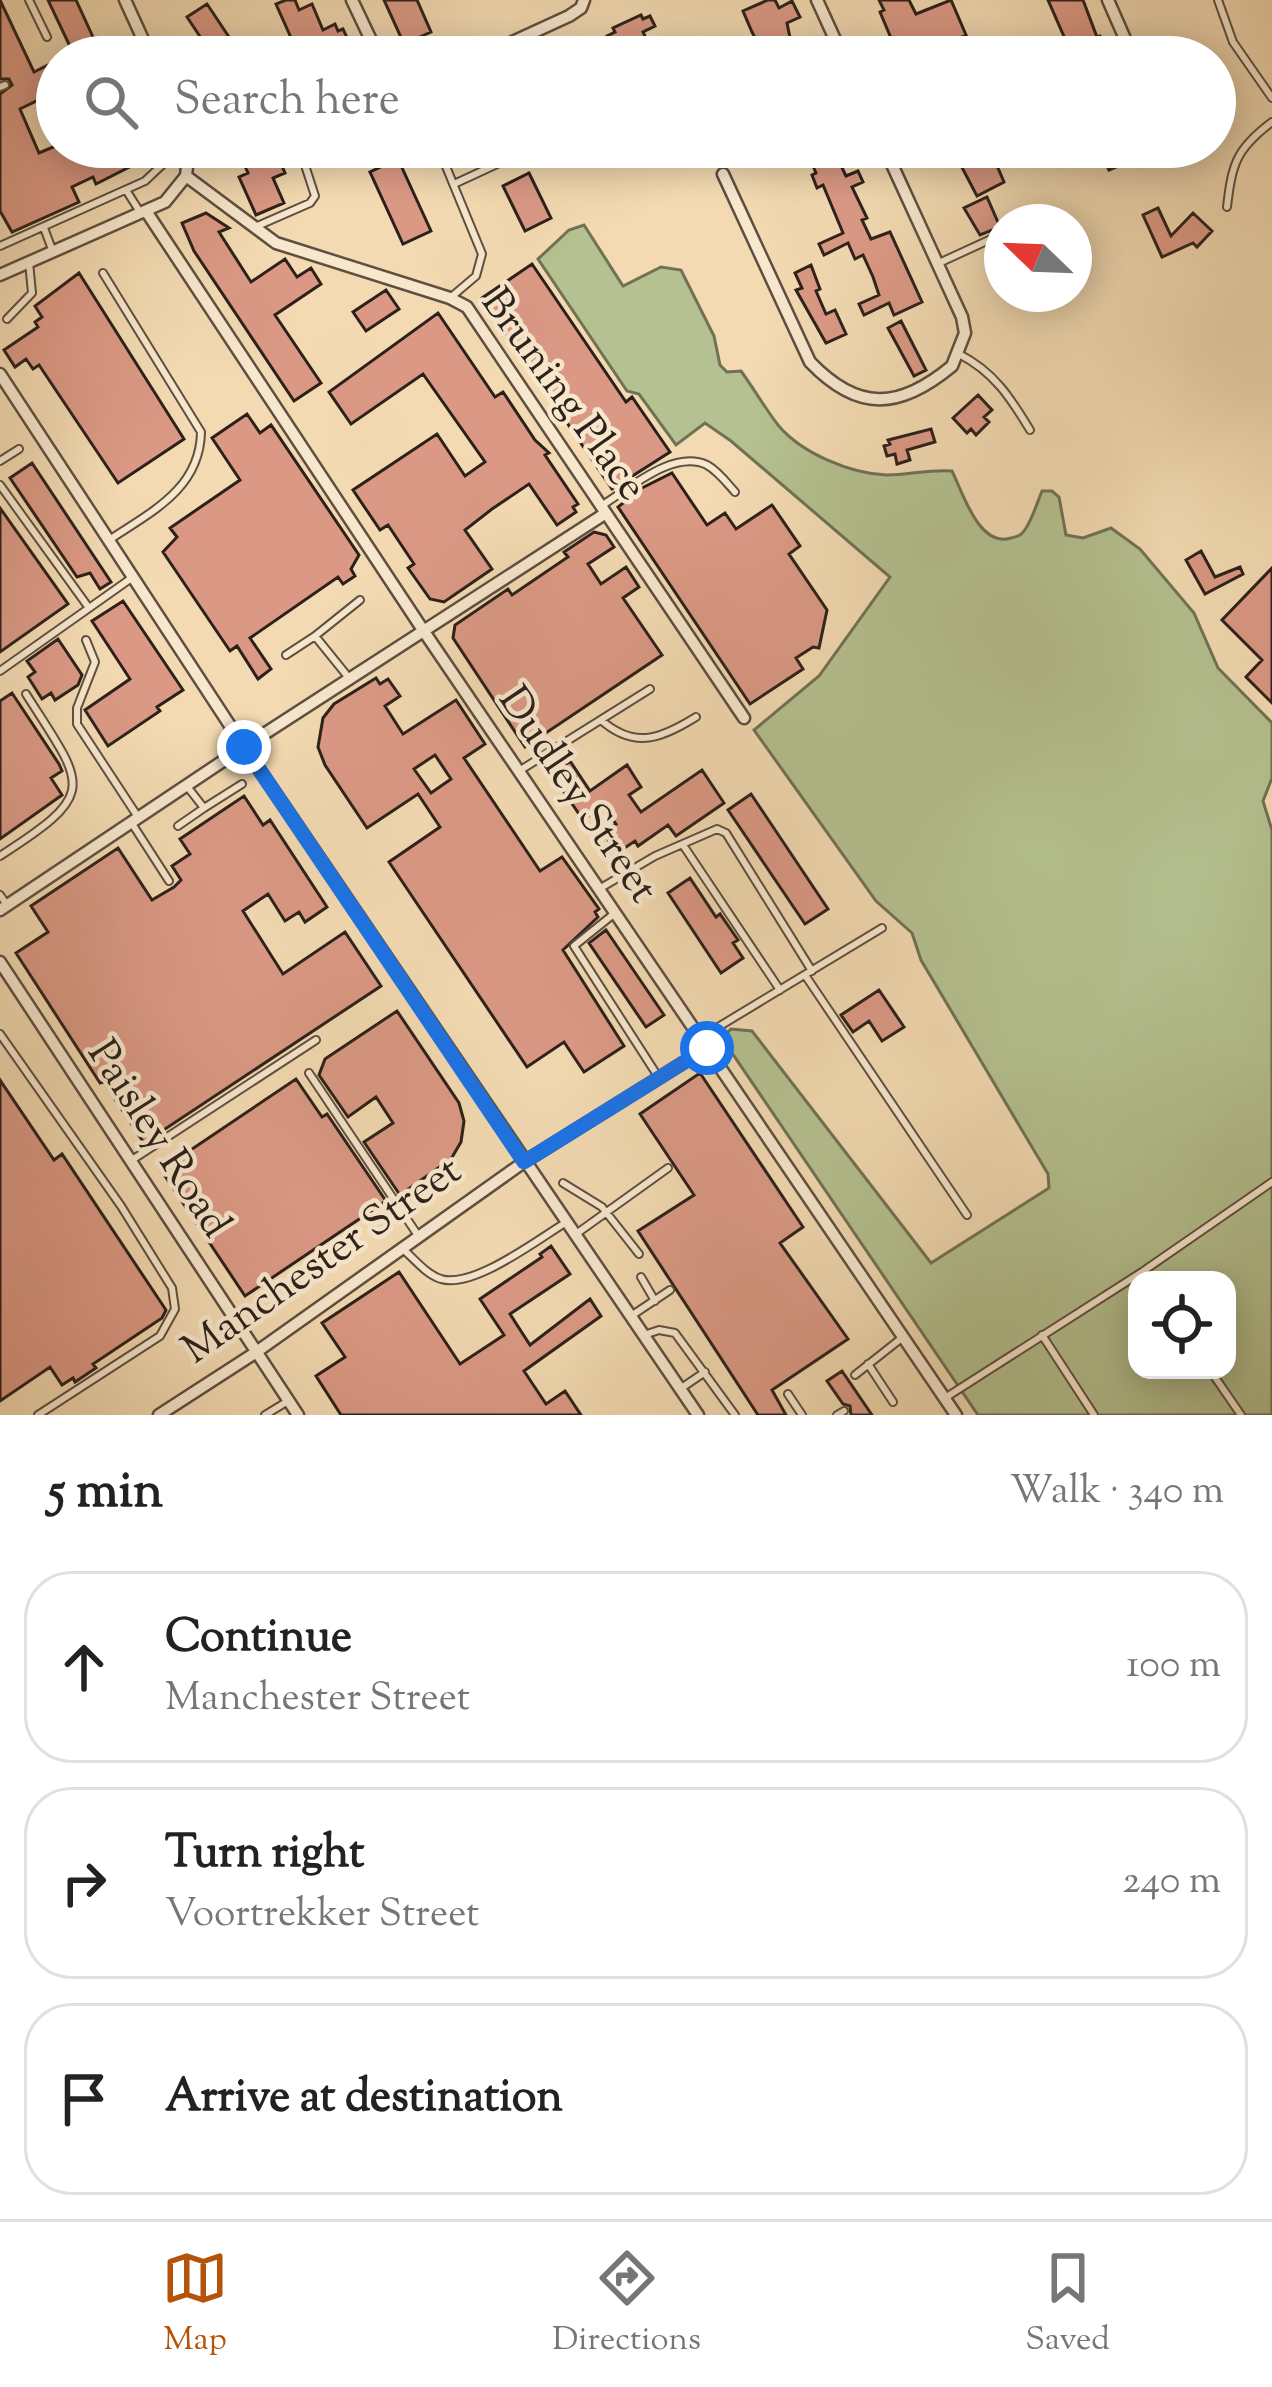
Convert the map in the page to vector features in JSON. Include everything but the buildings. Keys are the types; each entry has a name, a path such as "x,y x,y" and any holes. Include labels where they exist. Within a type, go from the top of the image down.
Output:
{"street":[{"path":"125,0 141,36"},
{"path":"352,0 369,36"},
{"path":"526,36 569,16 584,0"},
{"path":"818,0 834,36"},
{"path":"1108,0 1124,36"},
{"path":"0,275 165,202 186,176 187,168"},
{"path":"723,174 799,344 830,383 873,401 885,401 943,374 959,354 965,333 894,168"},
{"name":"Bruning Place","path":"186,176 252,228 309,256 467,307 744,718"},
{"name":"Dudley Street","path":"144,212 956,1415"},
{"path":"0,374 244,747 698,1415"},
{"path":"2,903 604,510"},
{"name":"Paisley Road","path":"0,962 298,1415"},
{"name":"Manchester Street","path":"159,1415 704,1043"}],"lane":[{"path":"28,0 46,36"},
{"path":"1217,0 1231,36"},
{"path":"1236,46 1272,98"},
{"path":"1236,161 1241,148 1272,122"},
{"path":"0,246 126,190 159,168"},
{"path":"252,228 310,202 315,196 306,168"},
{"path":"448,168 482,254 476,276 450,298"},
{"path":"454,184 489,168"},
{"path":"1227,207 1233,168"},
{"path":"126,190 144,212"},
{"path":"44,228 53,252"},
{"path":"938,263 984,242"},
{"path":"7,320 32,292 29,262"},
{"path":"103,273 201,432 201,456 191,477 169,500 109,540"},
{"path":"959,354 1002,386 1030,430"},
{"path":"0,461 19,449"},
{"path":"604,510 673,463 694,461 711,466 735,492"},
{"path":"0,485 89,608"},
{"path":"0,671 133,577"},
{"path":"286,655 360,600"},
{"path":"315,636 349,678"},
{"path":"86,640 95,662 77,708 77,724 169,881"},
{"path":"518,771 650,689"},
{"path":"0,856 59,817 72,794 71,764 26,694"},
{"path":"601,720 612,730 643,740 664,737 696,717"},
{"path":"178,826 242,784"},
{"path":"186,785 204,808"},
{"path":"599,889 709,830 726,833 808,973 967,1215"},
{"path":"683,845 781,990"},
{"path":"615,913 574,946 659,1078"},
{"path":"704,1043 882,928"},
{"path":"0,1034 121,1206 172,1288 175,1309 160,1336 38,1415"},
{"path":"132,1160 316,1040"},
{"path":"310,1072 419,1237"},
{"path":"576,1234 668,1168"},
{"path":"1151,1271 1272,1182"},
{"path":"562,1183 605,1212 639,1254"},
{"path":"402,1248 436,1278 452,1280 498,1264 567,1222"},
{"path":"640,1277 656,1301"},
{"path":"945,1398 1128,1285"},
{"path":"631,1316 670,1291"},
{"path":"644,1335 658,1330 675,1333 735,1415"},
{"path":"1042,1335 1094,1415"},
{"path":"854,1375 903,1337"},
{"path":"868,1364 893,1402"},
{"path":"680,1388 705,1372"},
{"path":"1216,1379 1241,1415"},
{"path":"788,1394 802,1415"},
{"path":"265,1415 288,1401"}],"green space":[{"path":"584,225 623,286 661,267 681,270 714,336 720,365 727,372 741,371 778,425 813,453 873,474 952,471 981,527 1000,539 1023,533 1042,491 1059,497 1066,535 1083,538 1111,528 1140,549 1194,613 1218,668 1272,723 1272,778 1263,801 1272,830 1272,1415 978,1415 728,1047 724,1036 731,1029 752,1031 931,1263 1049,1188 1048,1174 921,960 912,933 876,901 754,730 819,676 890,577 705,423 676,445 639,394 627,391 538,259 569,230"}],"route":[{"path":"244,747 524,1162 707,1048"}]}
